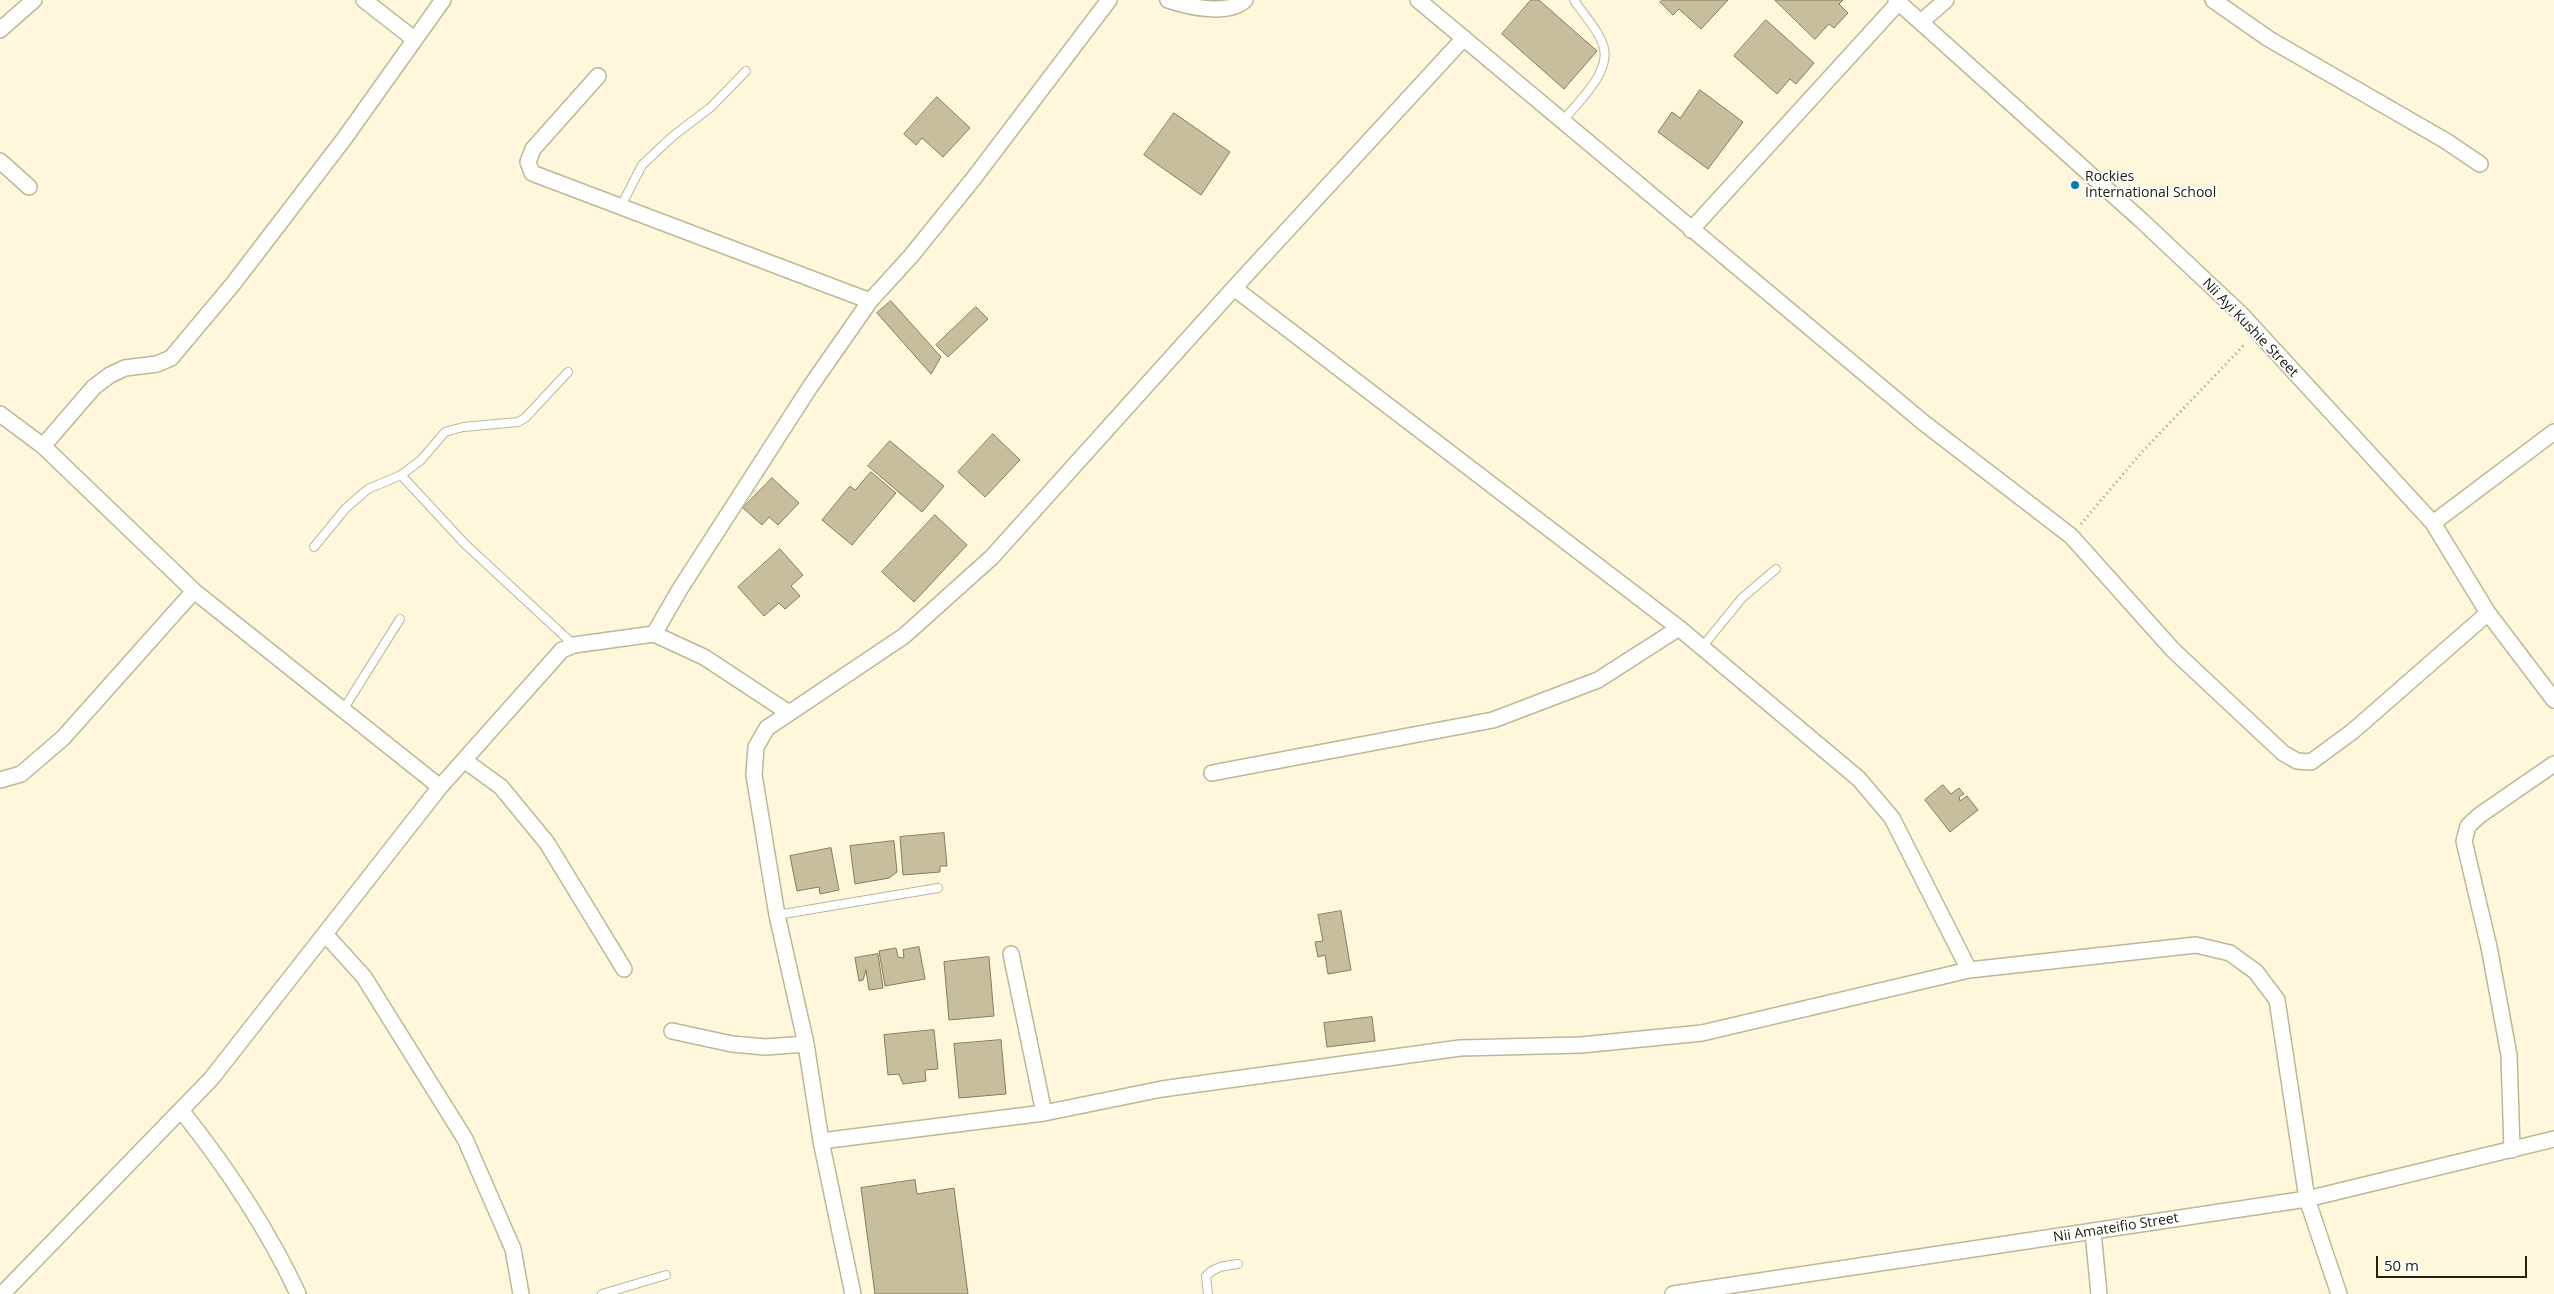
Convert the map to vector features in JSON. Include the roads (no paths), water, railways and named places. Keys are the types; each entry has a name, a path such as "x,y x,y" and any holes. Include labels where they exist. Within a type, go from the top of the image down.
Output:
{"street":[{"path":"0,30 34,0"},
{"path":"364,0 414,39"},
{"path":"43,446 94,387 110,375 125,368 157,364 171,358 233,284 344,139 443,0"},
{"path":"654,634 680,589 810,387 870,301 911,256 951,206 1109,0"},
{"path":"1168,0 1190,7 1218,9 1241,5 1245,0"},
{"path":"1418,0 1924,423 2070,536 2173,650 2283,753 2297,761 2312,762 2353,731 2488,613"},
{"path":"1922,21 1946,0"},
{"path":"2213,0 2269,40 2446,140 2480,164"},
{"path":"1691,230 1898,1"},
{"name":"Nii Ayi Kushie Street","path":"1898,1 2141,220 2256,332 2433,523 2488,613 2554,700"},
{"path":"853,1294 820,1141 806,1044 777,915 754,775 756,747 767,728 904,636 992,557 1234,288 1464,38"},
{"path":"598,76 533,150 528,162 532,174 870,301"},
{"path":"0,161 29,187"},
{"path":"1234,288 1679,628 1860,779 1892,818 1969,970"},
{"path":"0,414 43,446 194,591 440,787"},
{"path":"2433,523 2554,432"},
{"path":"0,780 21,774 63,738 194,591"},
{"path":"1212,772 1493,720 1598,680 1679,628"},
{"path":"3,1291 211,1079 440,787 552,658 562,650 574,645 654,634 704,657 789,714"},
{"path":"464,760 501,787 547,843 624,969"},
{"path":"2512,1150 2509,1055 2489,947 2464,840 2468,826 2480,815 2554,764"},
{"path":"325,934 364,977 464,1139 513,1249 521,1294"},
{"path":"820,1141 1044,1113 1162,1089 1460,1048 1581,1045 1702,1033 1969,970 2196,945 2230,953 2256,972 2277,1000 2307,1198 2339,1294"},
{"path":"1011,954 1044,1113"},
{"path":"672,1031 732,1044 765,1046 806,1044"},
{"path":"181,1110 223,1163 264,1228 298,1294"},
{"name":"Nii Amateifio Street","path":"1673,1294 2093,1232 2307,1198 2554,1139"},
{"path":"2093,1232 2099,1294"}],"lane":[{"path":"1562,121 1596,79 1602,68 1604,55 1603,43 1574,0"},
{"path":"621,206 642,165 673,136 711,108 746,71"},
{"path":"314,547 346,508 368,489 402,475 421,460 445,432 472,425 508,424 525,418 568,372"},
{"path":"402,475 465,544 574,645"},
{"path":"1702,647 1742,598 1776,569"},
{"path":"343,710 400,619"},
{"path":"777,915 938,888"},
{"path":"1208,1294 1206,1276 1209,1272 1214,1267 1238,1264"},
{"path":"602,1294 666,1275"}],"place":[{"name":"Rockies International School","path":"2075,185"}]}
